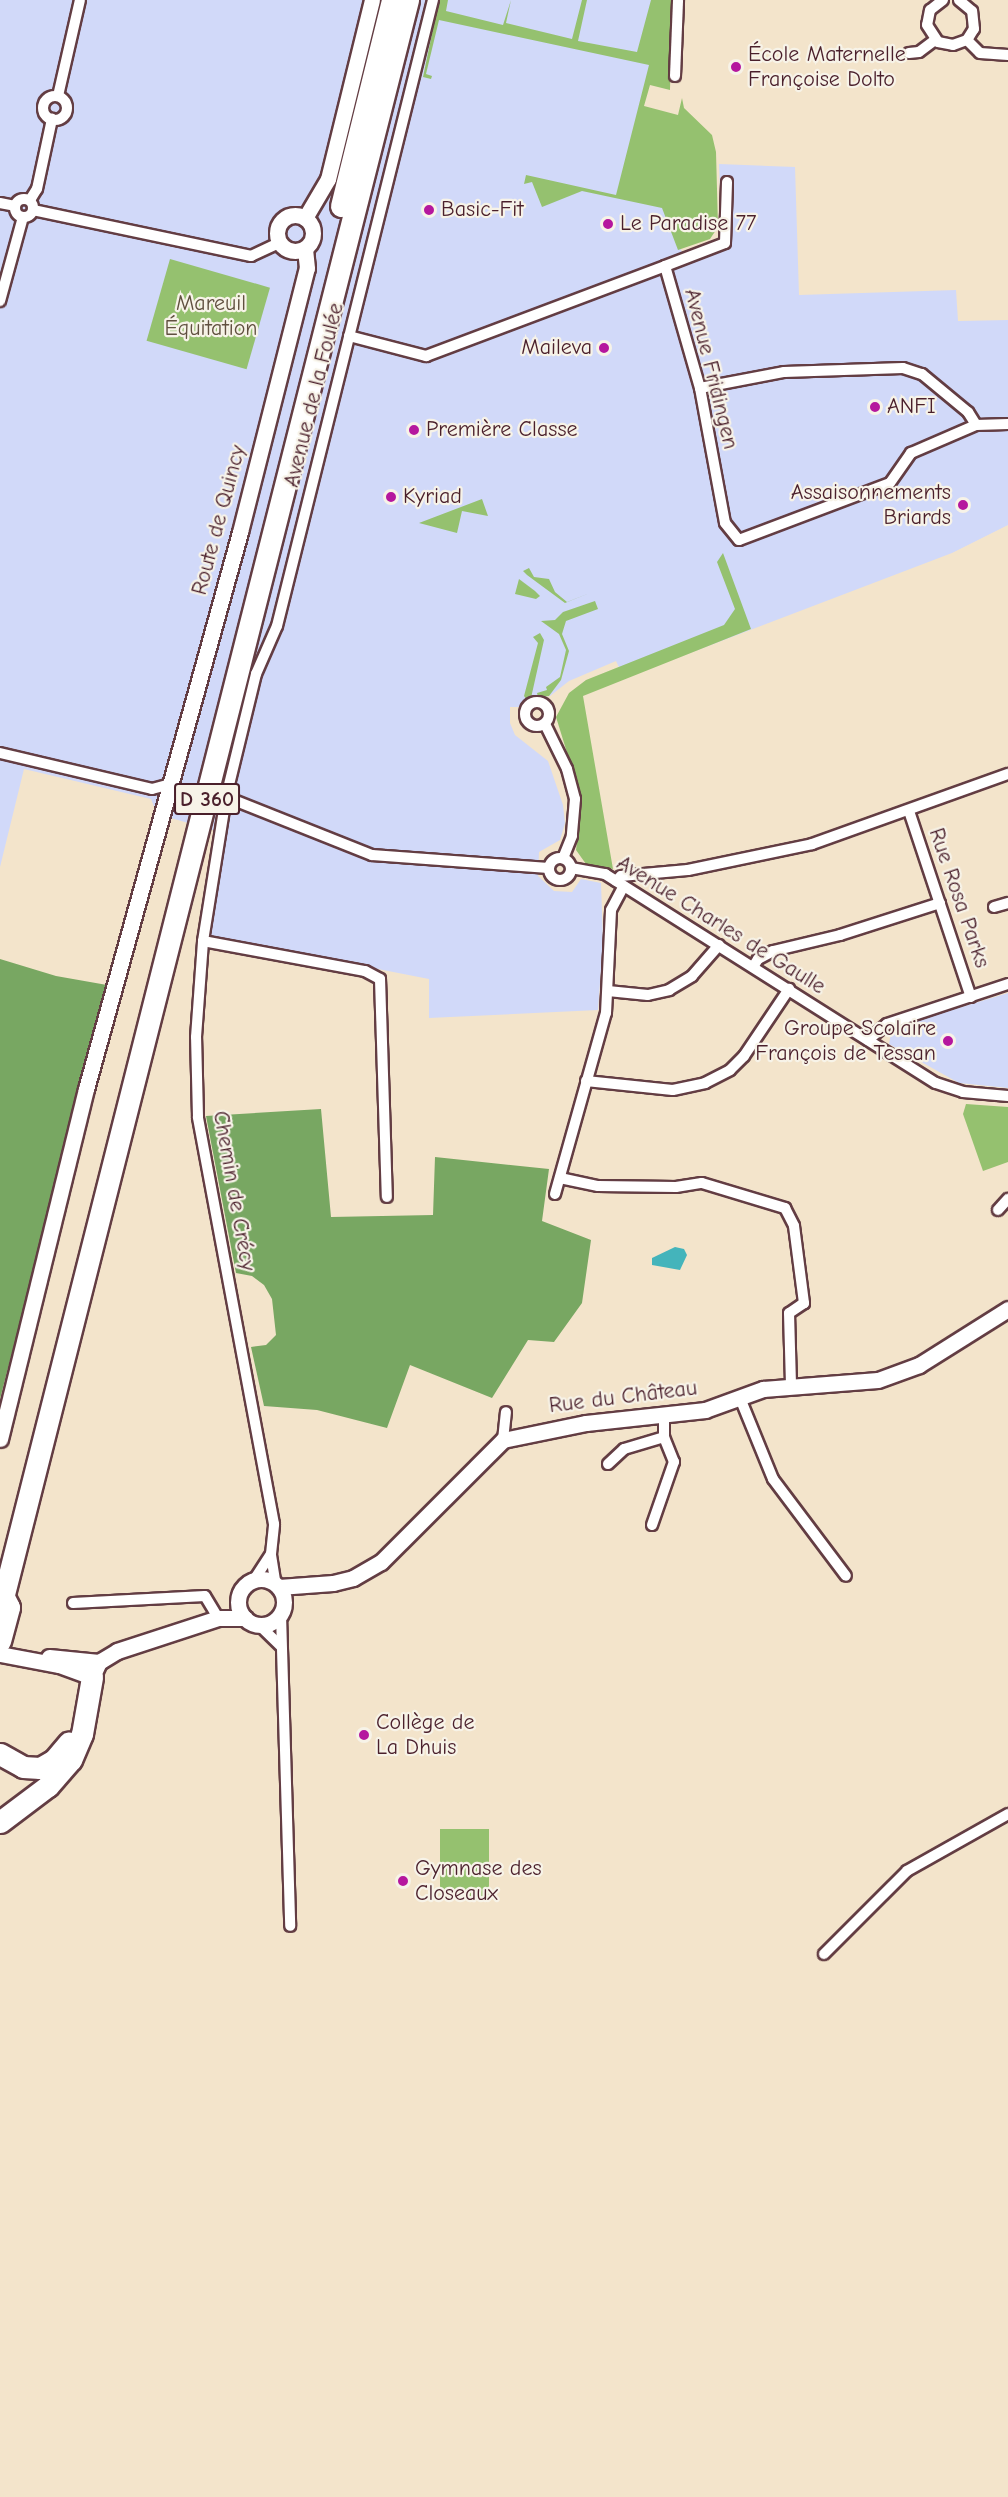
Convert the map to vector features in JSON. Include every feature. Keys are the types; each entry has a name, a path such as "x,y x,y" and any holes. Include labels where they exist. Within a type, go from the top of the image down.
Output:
{"highway":[{"name":"D 360","path":"0,1556 174,880 392,0"},
{"name":"D 360","path":"2,1603 408,0"},
{"path":"2,1603 9,1607 2,1650"},
{"path":"0,1821 48,1786 71,1760 82,1734 96,1670"},
{"path":"0,1754 23,1767 40,1768 66,1749 85,1713"}],"street":[{"path":"58,96 80,0"},
{"path":"305,218 328,179 372,0"},
{"name":"Avenue de la Foulée","path":"226,796 256,674 277,626 433,0"},
{"path":"675,76 678,0"},
{"path":"936,1 927,25 935,39 952,45 967,40 975,23 967,2"},
{"path":"909,53 919,52 935,39"},
{"path":"967,40 980,53 1008,55"},
{"path":"0,301 23,217 37,189 52,119 44,105 49,98 58,96"},
{"path":"52,119 63,117 67,110 66,103 58,96"},
{"path":"665,266 725,243 727,182"},
{"path":"15,206 21,199 31,205 251,256 279,243"},
{"path":"0,203 15,206 23,217"},
{"path":"293,215 305,218 313,233 305,249 288,250 279,243 277,231 282,220 293,215"},
{"name":"Route de Quincy","path":"0,1439 86,1089 167,801 307,268 305,249"},
{"name":"Avenue Fridingen","path":"349,336 426,356 665,266 700,388 725,523 739,540 890,483 911,453 976,425"},
{"path":"700,388 784,372 903,368 922,374 968,412 976,425 1008,423"},
{"path":"545,724 567,768 575,799 572,836 562,858 552,861 549,868 551,875 560,880 567,878 571,868 562,858"},
{"path":"0,753 152,789 167,801"},
{"path":"555,1194 606,1013 611,910 621,876 688,870 812,844 1008,774"},
{"path":"152,789 171,784"},
{"path":"226,796 372,855 549,868"},
{"name":"Chemin de Crécy","path":"226,796 203,940 196,1037 198,1117 274,1524 271,1554 278,1586"},
{"name":"Rue Rosa Parks","path":"909,811 971,997"},
{"name":"Avenue Charles de Gaulle","path":"571,868 605,874 936,1083 963,1092 1008,1096"},
{"path":"753,967 758,959 773,951 840,935 940,903"},
{"path":"994,907 1008,903"},
{"path":"203,940 365,971 380,979 387,1197"},
{"path":"608,992 648,995 669,990 692,976 719,945"},
{"path":"868,1040 887,1024 1008,984"},
{"path":"586,1081 673,1090 705,1083 730,1070 744,1056 789,989"},
{"path":"560,1178 598,1186 676,1187 702,1183 785,1208 794,1226 804,1303 789,1313 791,1386"},
{"path":"998,1210 1008,1199"},
{"name":"Rue du Château","path":"503,1440 586,1423 705,1410 763,1389 894,1376 979,1330 1008,1309"},
{"path":"740,1398 773,1479 846,1576"},
{"path":"218,1618 238,1598 244,1587 254,1580 278,1586 333,1583 353,1578 381,1562 503,1440 506,1412"},
{"path":"652,1525 674,1462 664,1437 664,1416"},
{"path":"608,1464 624,1449 664,1437"},
{"name":"Chemin de Crécy","path":"254,1580 271,1554"},
{"path":"278,1586 284,1600 281,1615 290,1926"},
{"path":"73,1603 205,1596 218,1618"},
{"path":"238,1598 245,1618"},
{"path":"259,1625 271,1623 281,1615"},
{"path":"2,1650 28,1658 96,1670 117,1650 218,1618 245,1618 259,1625 282,1646"},
{"path":"824,1954 907,1871 1007,1816"}],"shaded area":[{"path":"0,0 655,0 653,63 621,197 664,207 682,252 722,239 719,164 795,167 799,295 956,290 958,321 1008,320 1008,525 952,553 624,678 616,661 569,681 550,696 532,698 519,707 510,707 510,723 515,735 548,761 563,805 565,823 560,840 539,852 538,876 554,891 572,892 581,879 601,883 603,942 598,1010 429,1018 429,979 210,936 223,833 157,814 151,799 24,769 0,867"},
{"name":"Groupe Scolaire François de Tessan","path":"1008,993 1008,1088 959,1083 889,1044 892,1028"}],"green space":[{"path":"439,0 448,0 446,11 503,25 511,0 506,23 572,39 582,0 587,0 578,41 637,52 651,0 672,0 670,90 650,85 644,106 678,115 682,98 684,108 712,135 716,152 718,227 710,239 678,250 662,208 582,191 542,207 532,182 524,184 526,175 616,195 649,65 439,20 426,74 432,76 431,79 423,77"},
{"name":"Mareuil Équitation","path":"170,259 270,288 247,369 147,341"},
{"path":"482,499 488,516 462,511 457,533 419,523"},
{"path":"723,553 751,629 583,696 613,869 586,864 576,850 582,801 556,717 569,693 586,680 724,625 735,609 717,562"},
{"path":"529,568 534,577 549,579 555,592 567,602 592,592 565,603 523,571"},
{"path":"519,579 540,596 536,599 515,594"},
{"path":"595,601 598,609 566,621 562,634 569,651 561,680 549,696 538,697 537,693 547,690 546,687 560,677 566,650 559,634 541,621 555,620 563,612"},
{"path":"540,633 544,640 531,698 527,700 524,696 538,643 533,637"},
{"path":"0,959 56,976 107,985 0,1399"},
{"path":"966,1104 1008,1107 1008,1162 983,1171 963,1114"},
{"path":"321,1109 331,1217 433,1215 435,1157 549,1169 542,1221 591,1240 582,1303 554,1342 528,1340 492,1398 410,1365 387,1428 317,1410 264,1406 251,1347 266,1345 276,1335 272,1299 264,1285 252,1276 236,1273 206,1116"},
{"path":"440,1829 489,1829 489,1896 440,1896"}],"water":[{"path":"675,1247 684,1249 687,1255 680,1270 652,1265 652,1258"}],"place":[{"name":"École Maternelle Françoise Dolto","path":"736,67"},
{"name":"Basic-Fit","path":"429,210"},
{"name":"Le Paradise 77","path":"608,224"},
{"name":"Maileva","path":"604,348"},
{"name":"ANFI","path":"875,407"},
{"name":"Première Classe","path":"414,430"},
{"name":"Kyriad","path":"391,497"},
{"name":"Assaisonnements Briards","path":"963,505"},
{"name":"Groupe Scolaire François de Tessan","path":"948,1041"},
{"name":"Collège de La Dhuis","path":"364,1735"},
{"name":"Gymnase des Closeaux","path":"403,1881"}]}
